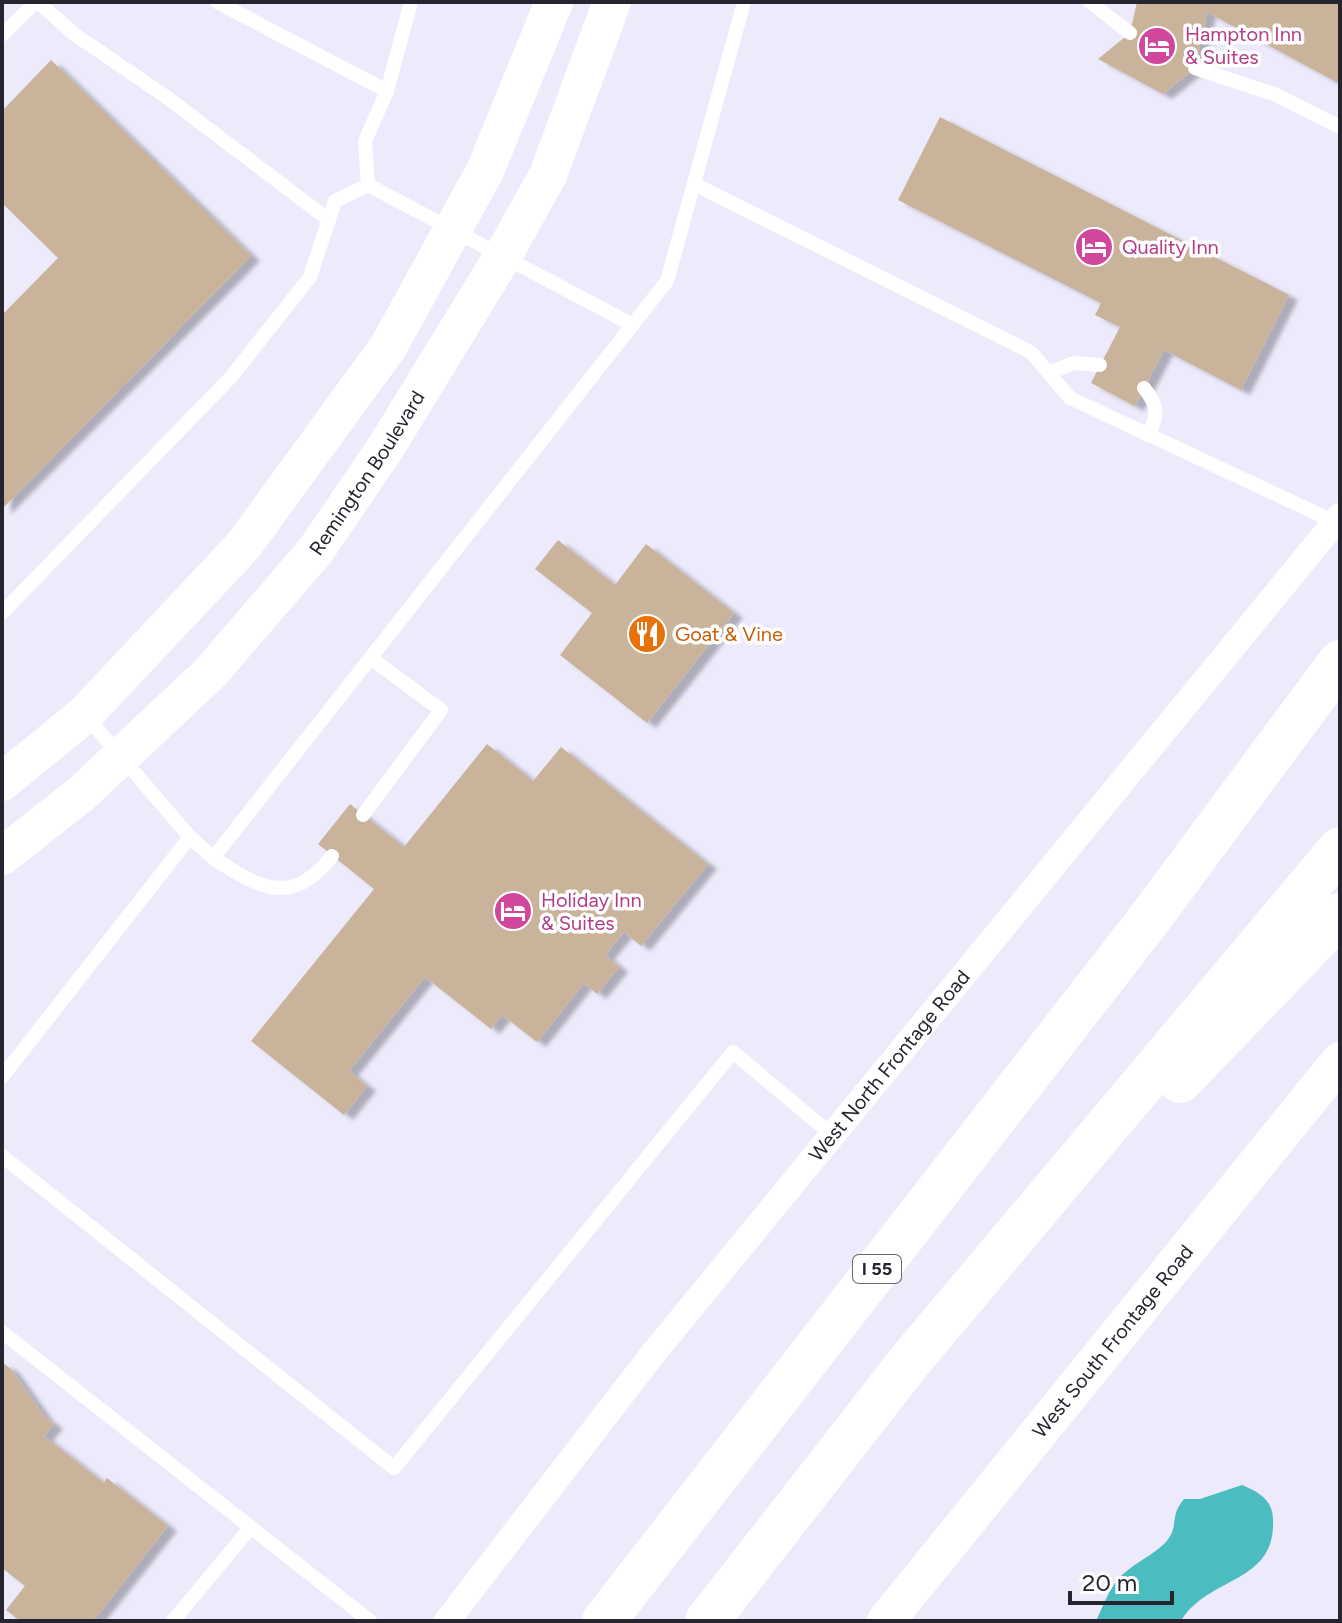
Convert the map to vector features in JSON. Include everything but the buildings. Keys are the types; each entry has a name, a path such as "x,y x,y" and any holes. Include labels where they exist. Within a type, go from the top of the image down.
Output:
{"highway":[{"path":"1150,918 1340,662"},
{"name":"I 55","path":"604,1621 1150,918 1340,703"},
{"path":"707,1621 909,1362 1340,849"},
{"path":"909,1362 1340,915"}],"street":[{"path":"2,782 84,715 243,546 388,347 485,171 554,2"},
{"name":"Remington Boulevard","path":"2,856 81,794 211,672 316,550 386,447 503,256 548,175 612,2"},
{"name":"West North Frontage Road","path":"447,1621 652,1355 1337,519"},
{"name":"West South Frontage Road","path":"886,1621 1340,1061"}],"lane":[{"path":"2,35 37,2 74,34 165,96 329,220"},
{"path":"217,2 387,91"},
{"path":"368,185 365,141 387,91 411,2"},
{"path":"213,858 667,281 744,2"},
{"path":"1090,2 1130,33"},
{"path":"1195,68 1274,94 1340,127"},
{"path":"694,184 1031,352 1070,398 1337,519"},
{"path":"2,613 231,377 310,277 335,201 368,185"},
{"path":"368,185 633,325"},
{"path":"1049,373 1074,363 1100,365"},
{"path":"1144,388 1155,401 1157,418 1148,435"},
{"path":"363,815 441,710 372,659"},
{"path":"84,715 190,837 213,858 253,884 272,889 291,887 308,880 332,856"},
{"path":"2,1077 190,837"},
{"path":"2,1156 394,1468 733,1052 832,1135"},
{"path":"2,1332 370,1621"},
{"path":"173,1621 251,1527"}],"shaded area":[{"path":"1242,1485 1264,1497 1273,1520 1271,1541 1264,1556 1252,1568 1207,1595 1181,1621 1096,1621 1116,1581 1169,1538 1177,1510 1184,1499 1200,1499"}],"place":[{"name":"Hampton Inn & Suites","path":"1157,46"},
{"name":"Quality Inn","path":"1094,247"},
{"name":"Goat & Vine","path":"647,634"},
{"name":"Holiday Inn & Suites","path":"513,911"}]}
